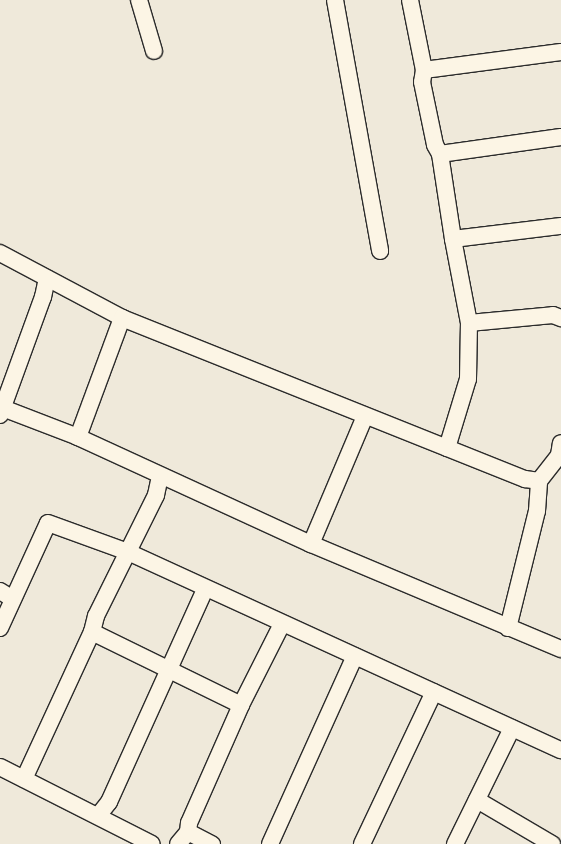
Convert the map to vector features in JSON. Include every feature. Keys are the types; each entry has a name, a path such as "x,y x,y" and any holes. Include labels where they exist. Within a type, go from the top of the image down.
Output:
{"street":[{"path":"139,0 154,51"},
{"path":"335,0 380,251"},
{"path":"410,0 424,70 422,82 433,138 440,154 453,239 469,323 468,379 447,448"},
{"path":"424,70 561,52"},
{"path":"440,154 561,137"},
{"path":"453,239 561,226"},
{"path":"0,253 122,318 524,479 539,481"},
{"path":"47,278 43,297 1,410 78,436 160,476 311,544 561,649"},
{"path":"469,323 553,315 561,318"},
{"path":"78,436 122,318"},
{"path":"311,544 365,416"},
{"path":"508,628 537,510 539,481 559,455 561,443"},
{"path":"24,779 92,632 96,616 156,495 160,476"},
{"path":"0,628 6,595 48,523 128,552 205,589 561,750"},
{"path":"98,816 109,802 205,589"},
{"path":"212,844 183,838 241,705 282,624"},
{"path":"92,632 241,705"},
{"path":"270,844 355,656"},
{"path":"362,844 434,692"},
{"path":"455,844 512,728"},
{"path":"0,767 152,844"},
{"path":"477,800 552,844"}]}
